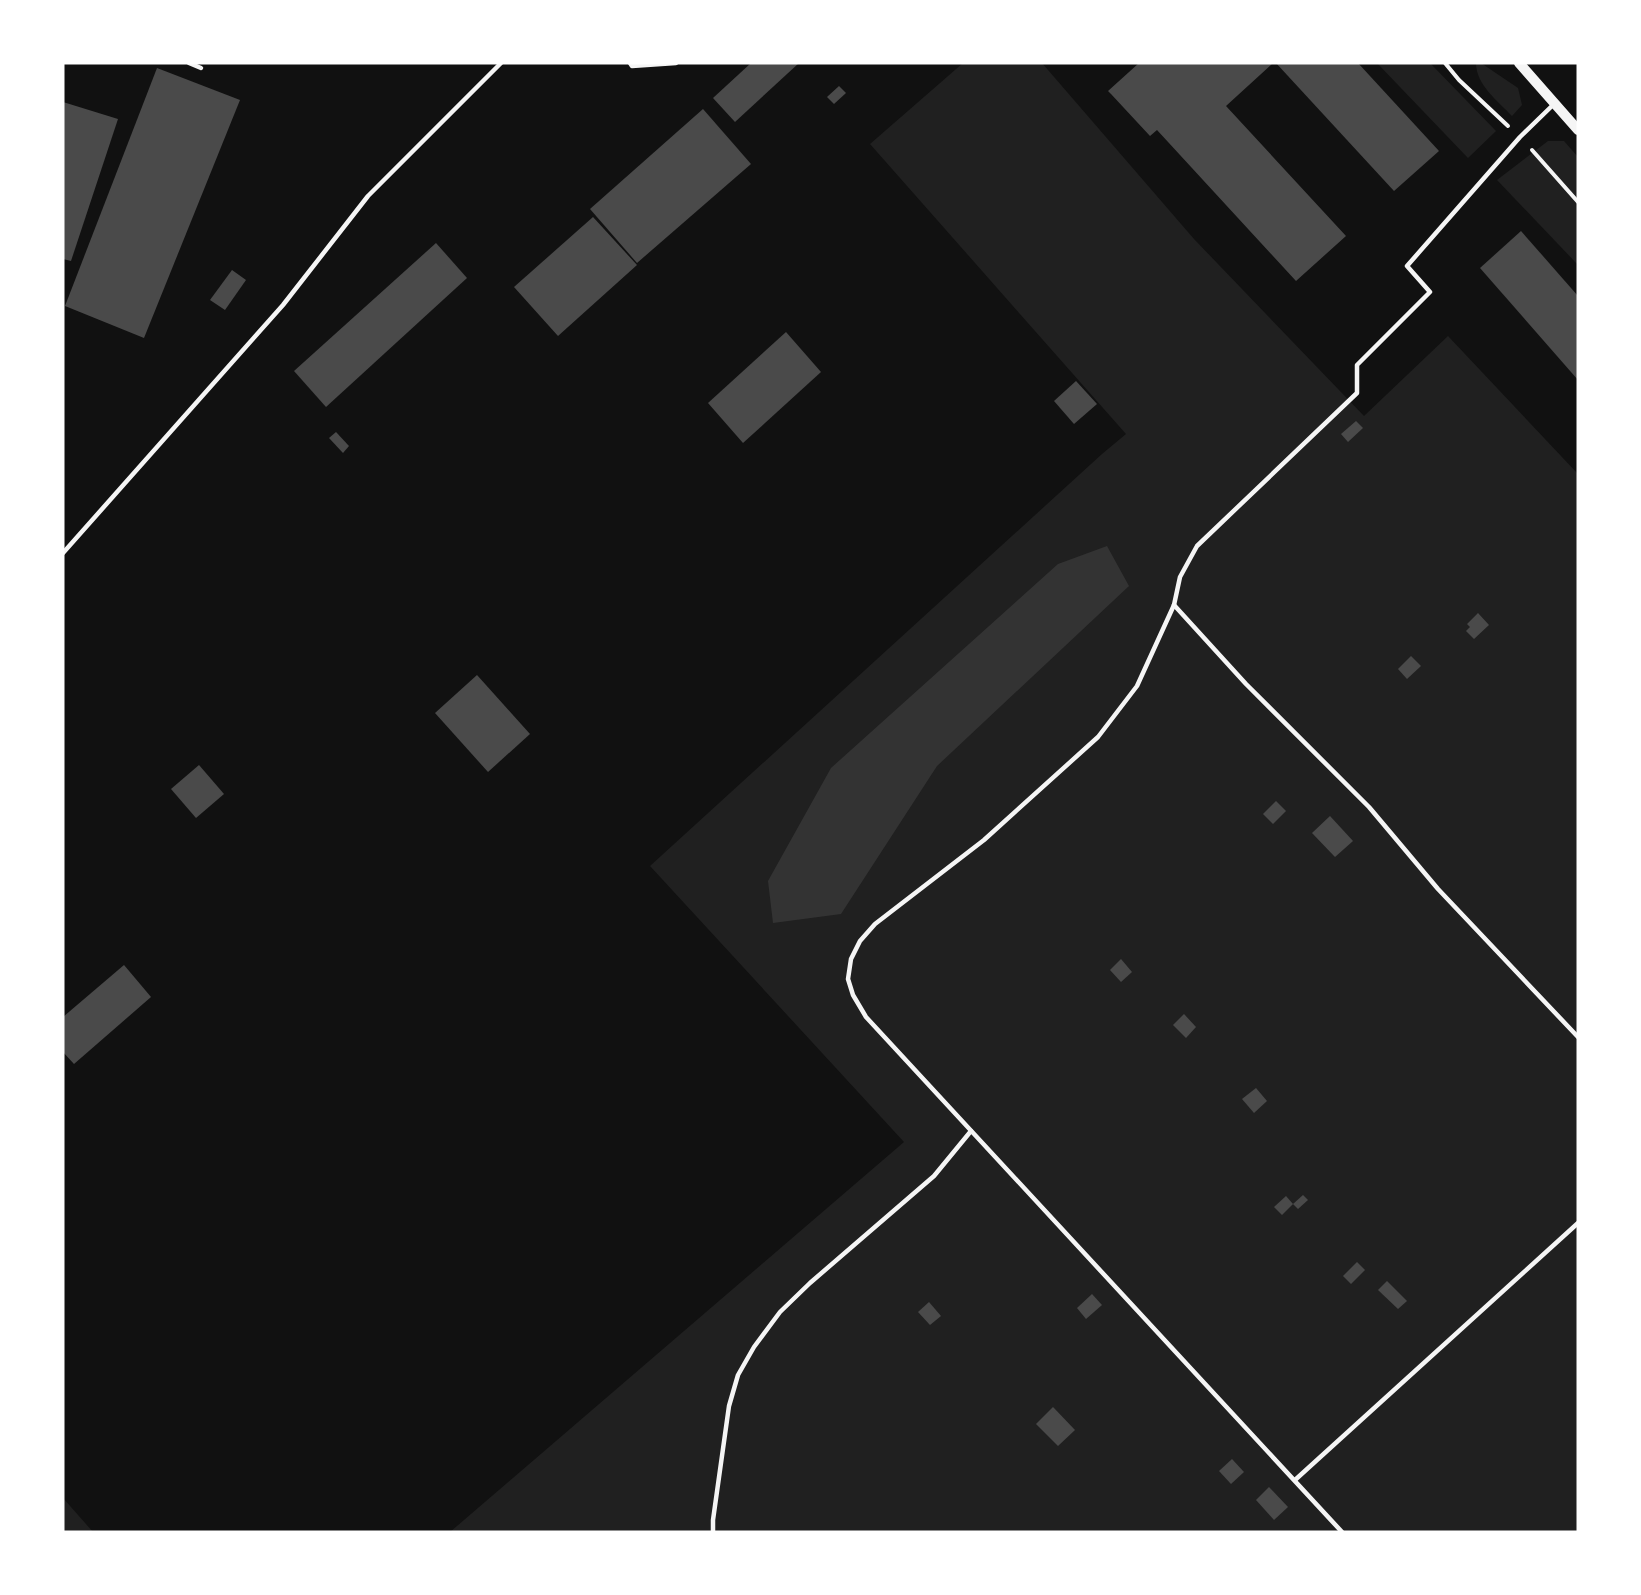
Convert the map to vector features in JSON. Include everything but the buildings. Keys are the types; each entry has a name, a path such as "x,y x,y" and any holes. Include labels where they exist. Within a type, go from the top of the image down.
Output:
{"street":[{"path":"1518,63 1578,130"}],"lane":[{"path":"189,63 201,68"},
{"path":"63,552 283,305 368,196 501,63"},
{"path":"630,63 632,66 676,63"},
{"path":"1342,1532 866,1017 853,995 848,979 851,959 860,941 875,924 984,840 1098,737 1137,686 1174,605 1180,577 1197,546 1357,393 1357,365 1430,292 1407,266 1520,137 1554,104"},
{"path":"1174,605 1246,684 1369,807 1438,889 1578,1037"},
{"path":"713,1532 729,1406 738,1375 754,1347 780,1312 810,1282 934,1176 971,1131"},
{"path":"1295,1480 1578,1224"}],"shaded area":[{"path":"963,63 1042,63 1194,239 1364,416 1448,336 1578,474 1578,1532 450,1532 904,1142 650,866 1126,434 870,144"},
{"path":"1377,63 1430,63 1496,131 1468,158"},
{"path":"1476,63 1481,63 1518,88 1522,105 1512,116 1484,85"},
{"path":"1548,141 1564,141 1578,157 1578,265 1497,180"},
{"path":"1107,546 1129,586 937,766 841,914 773,923 768,881 831,768 1058,564"},
{"path":"63,1498 93,1532 63,1532"}]}
